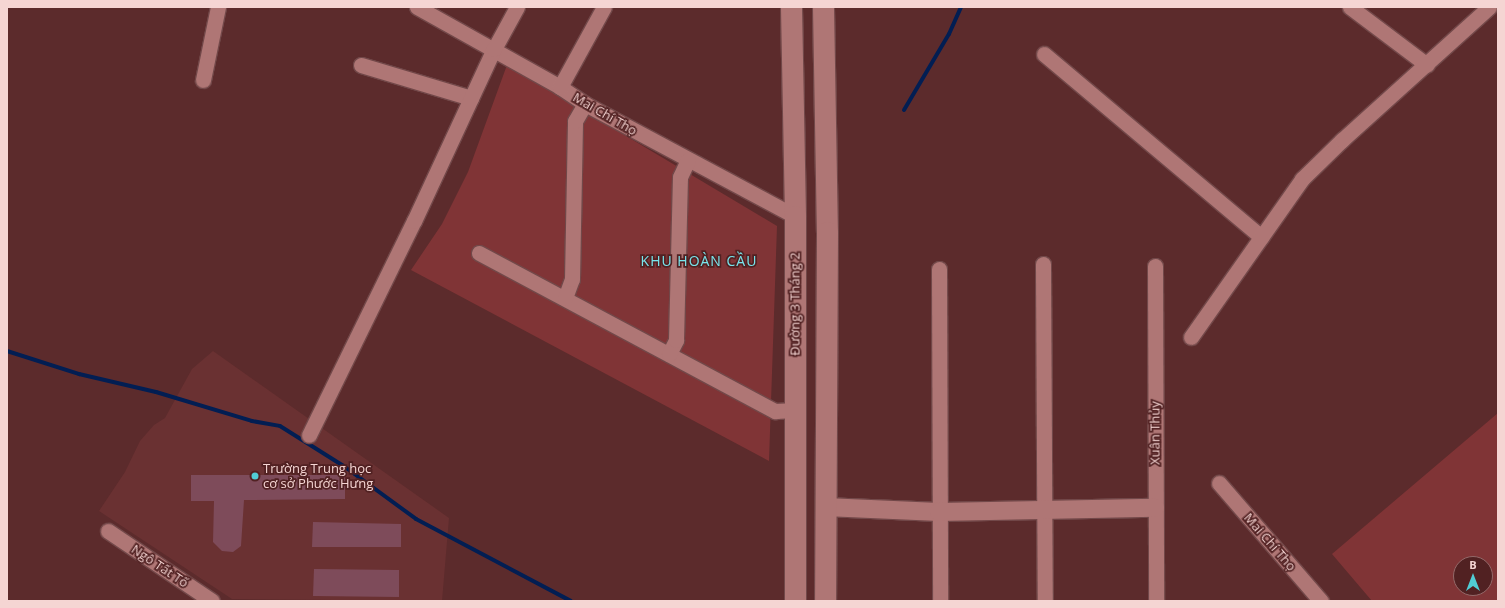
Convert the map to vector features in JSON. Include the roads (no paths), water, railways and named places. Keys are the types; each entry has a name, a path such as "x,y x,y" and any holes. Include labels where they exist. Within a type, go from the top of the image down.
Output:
{"main road":[{"name":"Đường 3 Tháng 2","path":"791,7 795,216 795,601"},
{"path":"823,7 827,232 825,601"}],"street":[{"path":"203,80 218,7"},
{"name":"Mai Chí Thọ","path":"417,7 560,87 585,104 795,216"},
{"path":"310,435 494,49 517,7"},
{"path":"560,87 604,7"},
{"path":"1350,7 1427,65"},
{"path":"1191,337 1302,179 1320,160 1490,7"},
{"path":"1044,54 1262,237"},
{"path":"362,65 471,98"},
{"path":"565,298 572,279 575,121 585,104"},
{"path":"669,354 676,340 680,177 688,160"},
{"path":"479,253 775,412 796,410"},
{"path":"1043,264 1045,509 1044,601"},
{"name":"Xuân Thủy","path":"1155,266 1156,601"},
{"path":"939,268 940,601"},
{"name":"Mai Chí Thọ","path":"1219,483 1321,601"},
{"path":"825,507 939,512 1155,508"},
{"name":"Ngô Tất Tố","path":"108,530 212,601"}],"waterway":[{"path":"904,110 949,34 961,7"},
{"path":"7,351 79,374 156,392 252,421 280,426 345,467 416,519 571,601"}],"place":[{"name":"Trường Trung học cơ sở Phước Hưng","path":"255,476"}],"district":[{"name":"KHU HOÀN CẦU","path":"699,261"}]}
